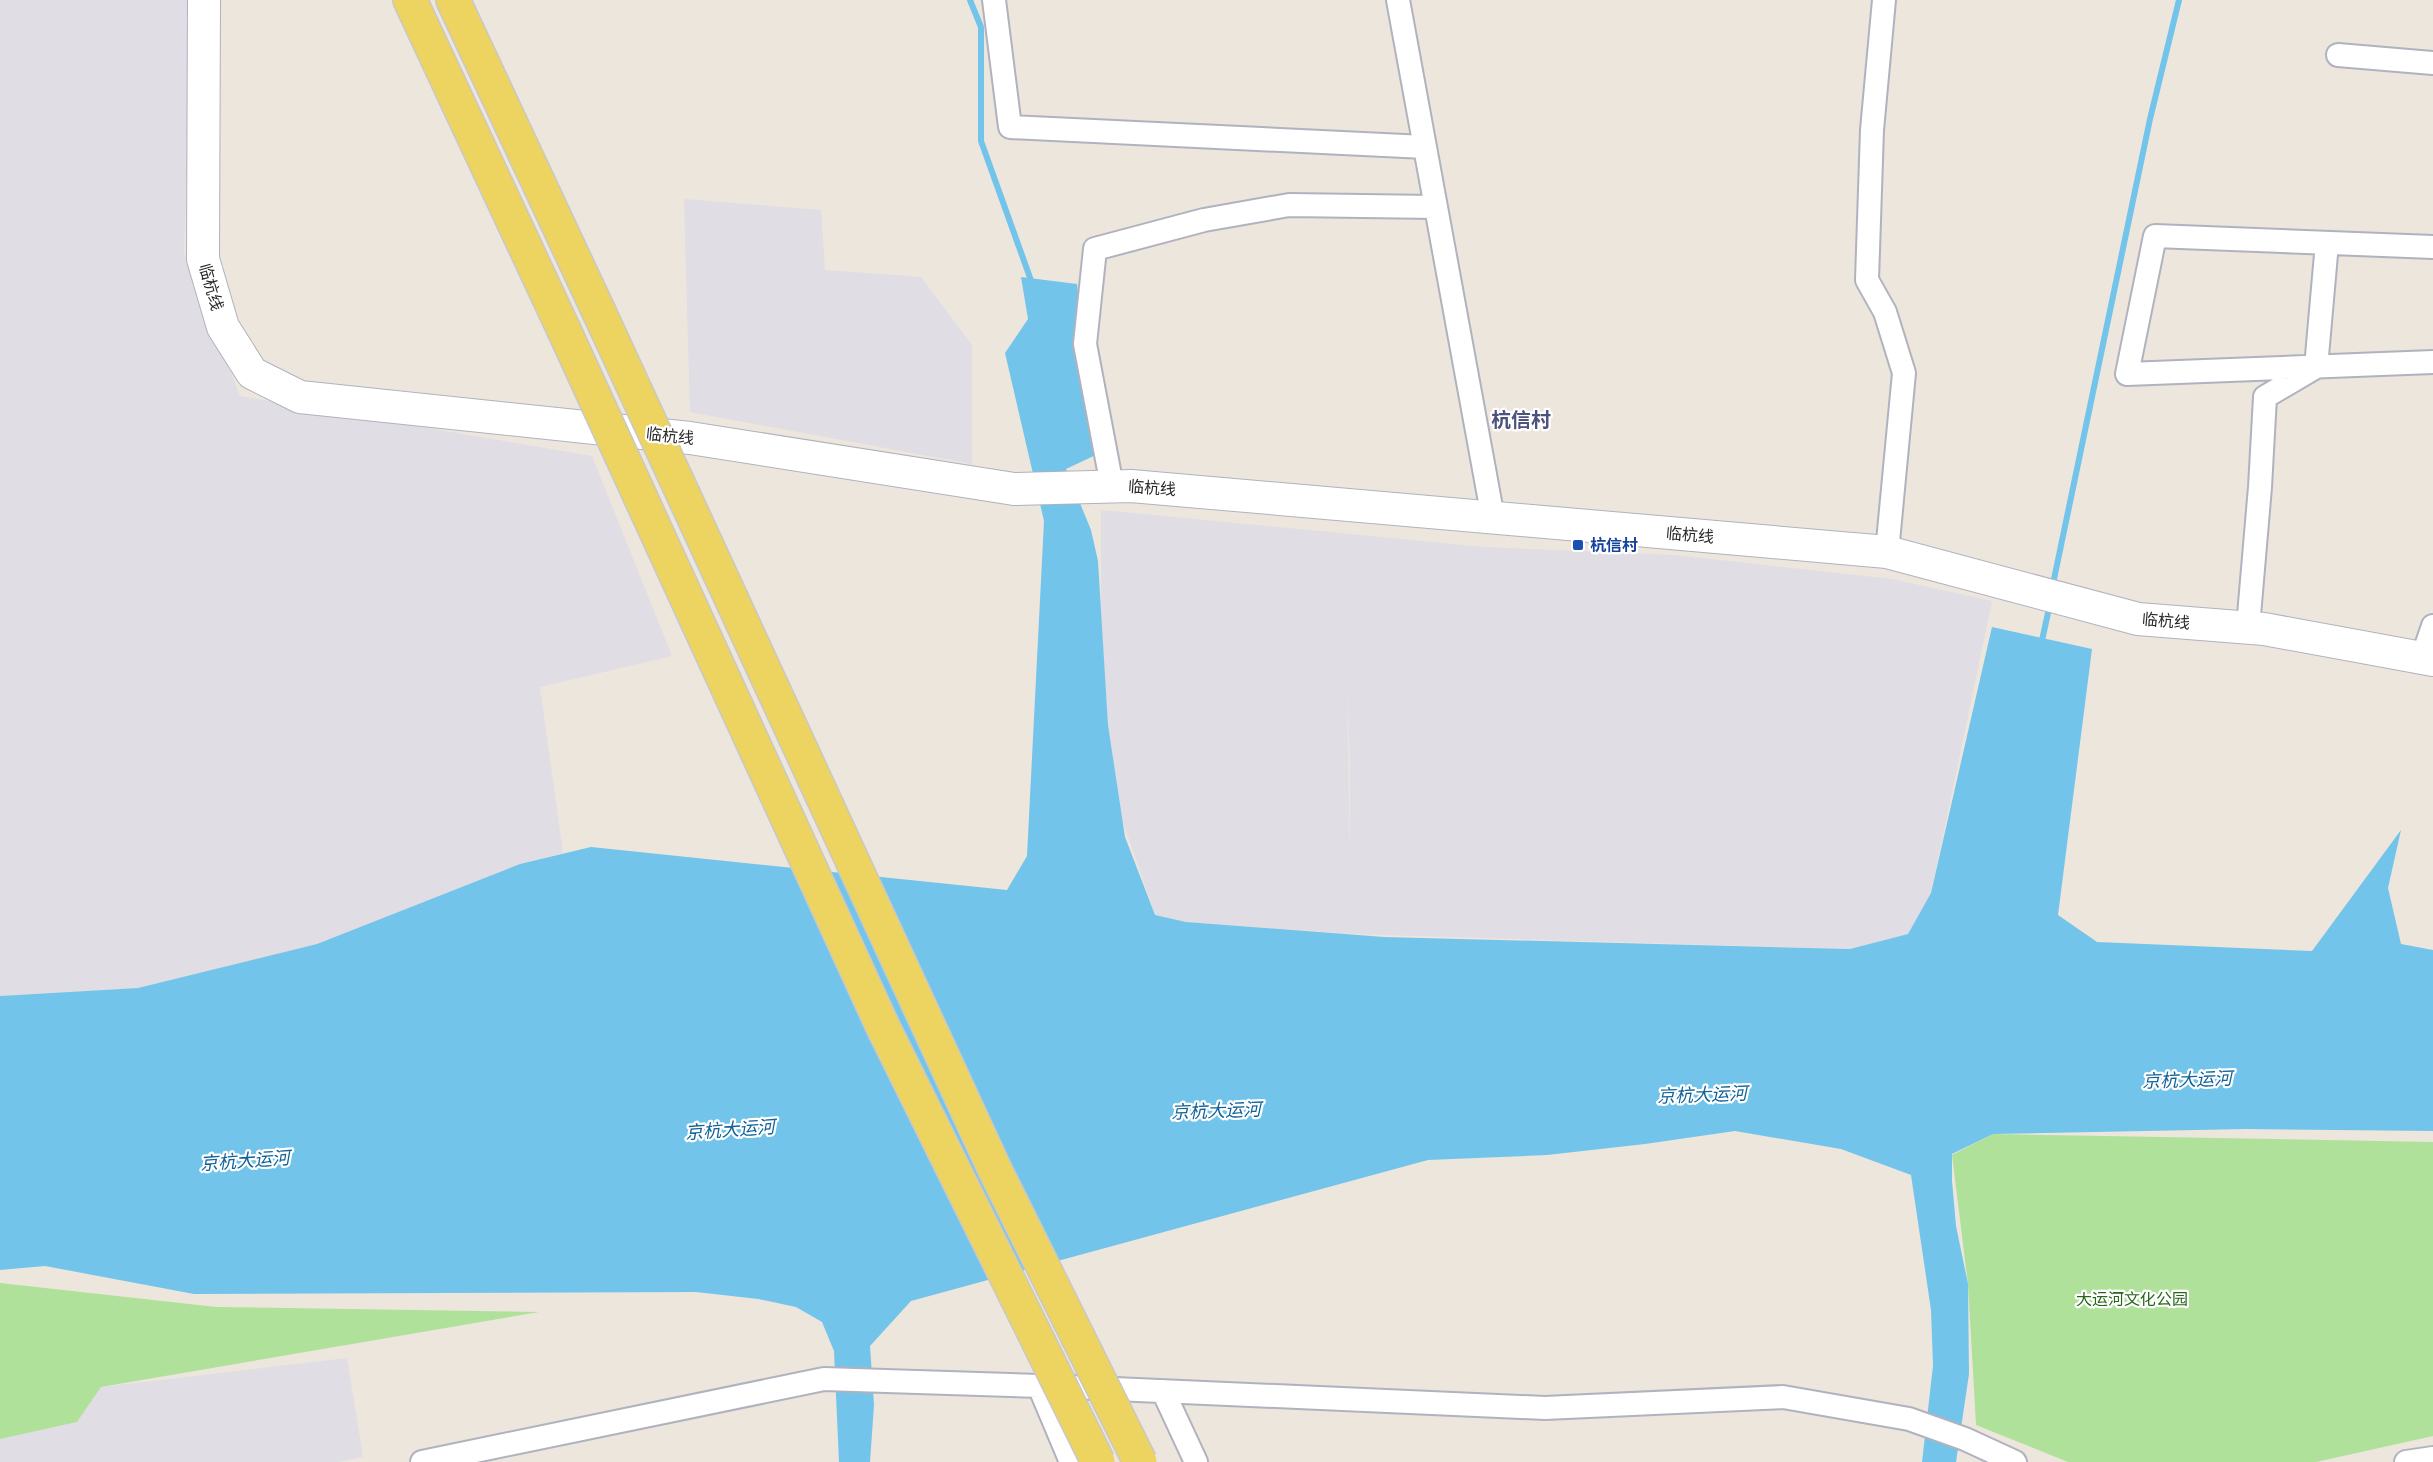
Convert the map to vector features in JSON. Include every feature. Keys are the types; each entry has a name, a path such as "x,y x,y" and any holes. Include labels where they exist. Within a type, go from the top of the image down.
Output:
{"main road":[{"path":"410,0 883,1027 1098,1462"},
{"path":"453,0 990,1159 1140,1462"}],"street":[{"name":"临杭线","path":"204,0 203,259 223,327 252,373 300,397 690,438 1014,489 1131,486 1887,552 2138,619 2264,628 2428,659"},
{"path":"994,0 1010,127 1425,147"},
{"path":"1398,0 1493,518"},
{"path":"1884,0 1872,130 1867,280 1885,312 1904,373 1887,552"},
{"path":"2338,55 2433,63"},
{"path":"1112,486 1085,344 1095,249 1204,220 1288,205 1436,207"},
{"path":"2433,247 2156,236 2127,374 2433,362"},
{"path":"2316,367 2327,243"},
{"path":"2247,627 2260,487 2265,397 2316,367"},
{"path":"2428,659 2433,626"},
{"path":"422,1462 824,1379 1545,1408 1784,1397 1909,1419 1965,1439 2015,1462"},
{"path":"1039,1386 1071,1462"},
{"path":"1163,1392 1196,1462"},
{"path":"2406,1462 2433,1458"}],"shaded area":[{"path":"0,0 188,0 188,138 184,253 240,396 592,456 672,656 540,687 563,853 520,864 317,944 138,988 0,996"},
{"path":"684,199 821,210 825,270 921,277 972,345 972,464 690,412"},
{"path":"1101,510 1483,547 1674,555 1892,579 1992,601 1931,893 1909,934 1850,949 1351,934 1186,922 1155,915 1122,819 1108,725 1101,616","holes":["1347,684 1350,765 1350,865"]},
{"path":"347,1358 363,1457 337,1462 0,1462 0,1439 77,1422 101,1387"}],"green space":[{"name":"大运河文化公园","path":"1993,1134 2433,1142 2433,1436 2316,1462 2068,1462 1976,1425 1968,1284 1952,1155"},
{"path":"0,1283 216,1307 539,1312 101,1387 77,1422 0,1439"}],"water":[{"name":"京杭大运河","path":"1021,277 1077,284 1098,454 1066,469 1091,530 1098,561 1108,725 1125,837 1155,915 1186,922 1384,937 1850,949 1908,934 1931,893 1992,627 2092,649 2058,915 2097,942 2312,951 2401,830 2388,888 2401,944 2433,950 2433,1131 2246,1129 1993,1134 1952,1154 1956,1226 1968,1284 1969,1374 1956,1462 1922,1462 1933,1366 1931,1310 1911,1175 1841,1149 1735,1131 1547,1155 1428,1160 911,1301 870,1346 874,1405 870,1462 839,1462 834,1351 822,1322 796,1307 758,1299 696,1292 194,1294 45,1266 0,1270 0,996 138,988 317,944 520,864 591,847 1007,890 1027,856 1044,521 1005,353 1028,319"}],"waterway":[{"path":"970,0 981,27 981,141 1033,286"},
{"path":"2054,579 2150,119 2179,0"},
{"path":"2041,645 2048,613"}],"place":[{"name":"杭信村","path":"1578,545"}],"district":[{"name":"杭信村","path":"1521,420"}]}
